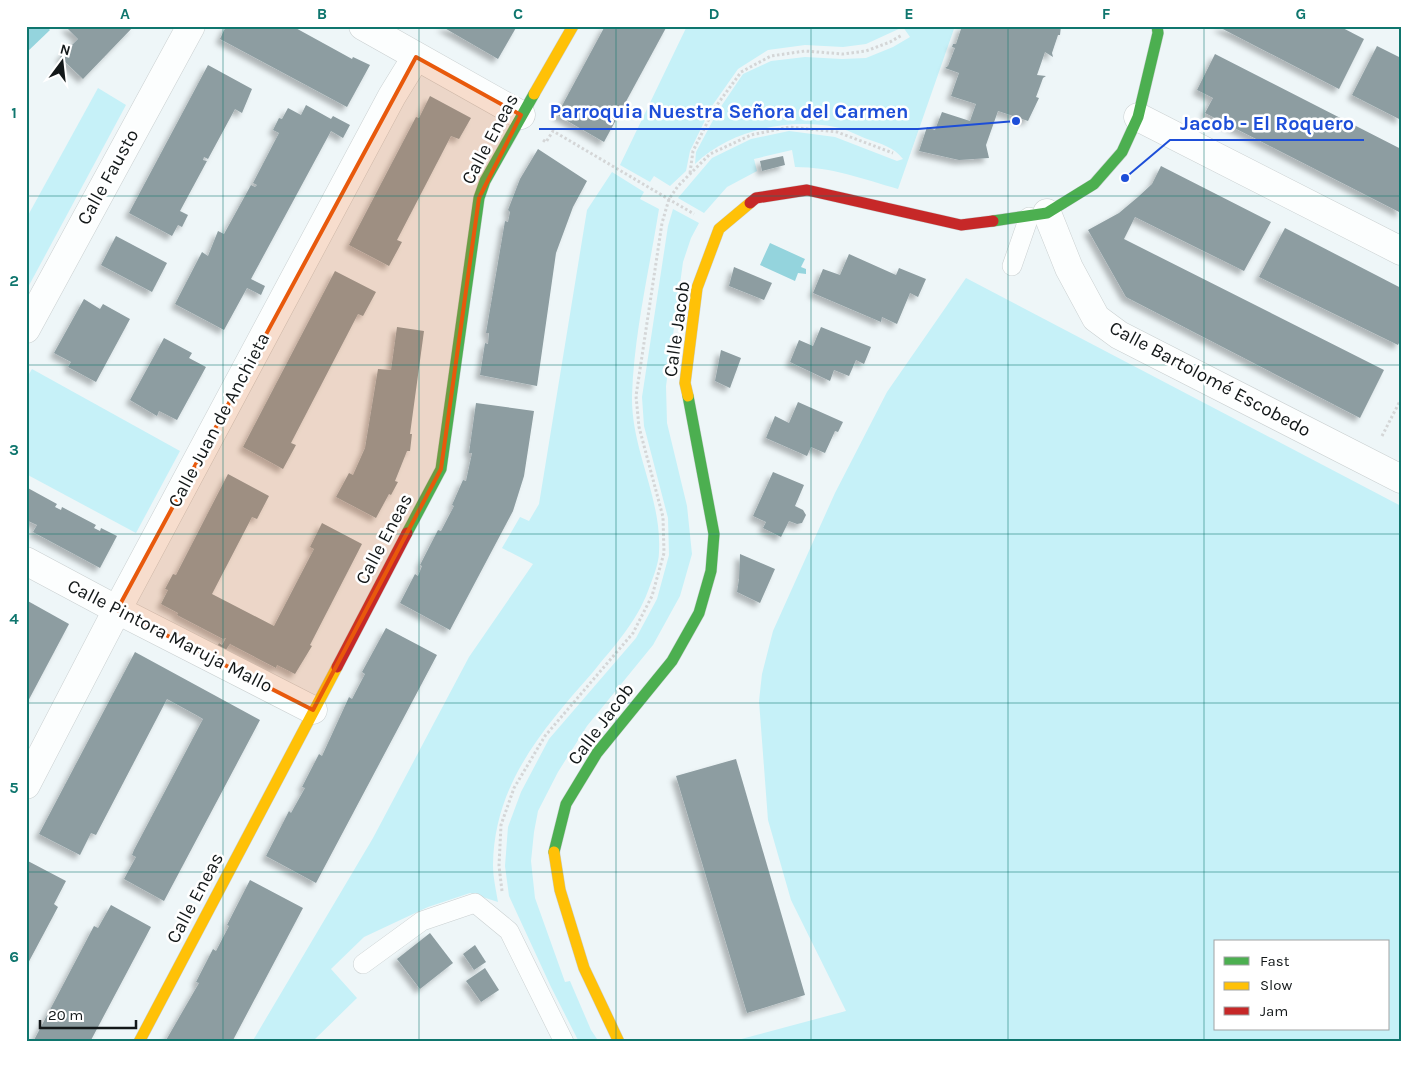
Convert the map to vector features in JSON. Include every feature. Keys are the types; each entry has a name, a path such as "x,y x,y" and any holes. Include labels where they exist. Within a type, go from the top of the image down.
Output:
{"street":[{"name":"Calle Fausto","path":"26,329 191,26"},
{"path":"363,26 522,115"},
{"name":"Calle Eneas","path":"139,1042 441,469 479,198 485,181 574,26"},
{"name":"Calle Jacob","path":"619,1042 584,968 560,890 554,849 566,804 597,753 672,662 699,613 711,570 714,534 686,384 697,288 718,229 756,198 807,190 961,225 1038,215 1094,184 1112,166 1132,135 1158,33 1157,26"},
{"name":"Calle Juan de Anchieta","path":"26,785 117,610 392,96 416,57"},
{"path":"1138,117 1401,251"},
{"name":"Calle Bartolomé Escobedo","path":"1038,215 1096,318 1119,335 1401,478"},
{"name":"Calle Pintora Maruja Mallo","path":"26,561 117,610 314,710"}],"lane":[{"path":"1012,266 1038,215"},
{"path":"363,964 422,921 475,903 509,931 564,1042"}],"path":[{"path":"690,174 694,151 714,109 741,72 771,56 805,50 843,54 866,51 890,42 902,35"},
{"path":"509,931 499,866 501,825 514,788 545,736 633,633 652,596 664,552 663,518 639,427 636,396 662,223 669,199 710,154 751,135 788,127 837,132 893,153"},
{"path":"541,136 540,138 546,142 553,131 700,218"},
{"path":"1378,442 1401,399"}],"highlighted area":[{"path":"416,57 521,115 479,198 441,469 313,710 117,610"}],"shaded area":[{"path":"26,26 46,26 50,30 26,53"},
{"path":"687,26 955,26 898,189 835,171 795,167 792,150 754,159 757,171 727,187 704,213 678,198 712,158 751,139 789,131 835,137 897,161 903,159 887,146 843,129 798,124 760,129 742,135 709,152 695,164 696,152 718,111 743,74 771,61 805,57 866,58 893,47 910,37 903,27 866,44 843,47 805,45 768,50 738,69 712,106 690,151 686,171 670,186 654,176 650,182 620,165"},
{"path":"98,88 126,105 26,291 26,219"},
{"path":"612,172 644,192 640,199 659,209 639,326 632,396 636,436 652,493 659,532 658,562 648,591 637,614 624,634 556,715 525,760 512,783 502,809 496,836 493,870 498,902 470,893 428,907 364,937 331,969 357,998 312,1042 252,1042 373,838 469,657 533,564 502,548 520,517 529,521 539,504 587,210"},
{"path":"673,209 699,223 691,238 683,262 666,386 667,423 687,506 692,554 680,596 653,645 587,726 558,772 538,811 534,832 531,861 535,898 565,982 570,981 591,1030 599,1042 579,1042 509,896 505,866 508,827 521,792 549,739 636,638 657,599 669,555 668,518 644,426 642,397 668,226"},
{"path":"770,243 805,259 801,267 806,269 806,274 798,273 795,281 760,265"},
{"path":"966,278 1401,506 1401,1042 730,1042 846,1011 791,900 768,820 759,701 762,674 773,631 835,493 887,392"},
{"path":"32,369 180,451 136,533 26,474 26,379"}],"building":[{"path":"65,26 134,26 83,79 60,57 78,39"},
{"path":"226,26 292,26 352,59 353,57 370,65 347,107 220,39"},
{"path":"441,26 517,26 498,59"},
{"path":"605,26 667,26 604,142 557,115"},
{"path":"962,26 1061,26 1060,35 1058,35 1052,53 1053,57 1045,52 1037,75 1046,76 1043,78 1036,97 1039,98 1028,121 998,111 986,145 989,158 959,160 919,151 927,127 935,130 942,112 970,121 976,104 951,96 959,73 945,68 948,66 955,48 952,47 953,44 956,44"},
{"path":"1217,26 1339,26 1364,39 1339,89"},
{"path":"1377,46 1401,58 1401,120 1352,95"},
{"path":"1215,54 1401,149 1401,213 1205,113 1213,98 1197,90"},
{"path":"208,65 252,89 242,113 235,109 208,159 204,157 203,160 207,161 180,211 188,215 182,227 178,225 172,236 129,213"},
{"path":"430,96 471,118 459,139 451,136 397,240 402,242 389,266 349,245 416,117 419,118"},
{"path":"306,105 331,119 333,116 350,125 343,138 331,131 251,279 265,286 261,295 247,288 224,330 175,304 202,252 208,256 218,231 224,234 251,185 255,187 257,185 253,183 279,133 273,130 279,118 282,119 288,108 301,115"},
{"path":"538,149 587,181 573,207 556,253 537,386 480,375 485,343 488,344 489,333 486,333 505,221 508,222 510,212 508,210 520,179"},
{"path":"783,156 785,165 762,171 760,161"},
{"path":"1161,166 1271,222 1244,271 1135,217 1124,239 1384,370 1360,418 1126,297 1088,230 1119,213 1138,197 1152,184"},
{"path":"1285,228 1401,288 1401,339 1398,345 1259,277"},
{"path":"116,236 167,263 152,292 101,265"},
{"path":"849,254 896,275 899,268 926,279 918,297 910,293 897,324 882,317 881,322 813,293 823,269 840,275"},
{"path":"734,267 772,283 764,300 729,286"},
{"path":"335,271 376,292 363,316 358,314 291,443 296,445 283,469 243,447"},
{"path":"84,299 100,309 103,304 130,319 96,382 68,367 71,362 54,353"},
{"path":"397,327 424,331 410,434 412,434 410,451 407,451 395,481 398,482 376,518 336,497 349,473 353,475 365,448 378,369 391,370"},
{"path":"821,327 871,347 864,364 856,360 849,376 834,370 830,381 790,362 799,340 813,346"},
{"path":"164,338 192,353 189,358 206,367 177,420 159,411 157,416 130,400"},
{"path":"721,350 741,358 730,388 715,381"},
{"path":"798,402 843,422 838,432 835,431 825,453 811,447 807,456 766,438 775,416 789,423"},
{"path":"476,403 534,411 524,476 513,511 450,630 400,603 415,574 418,576 422,566 420,565 438,530 441,531 454,506 452,505 463,480 466,481 472,453 469,453"},
{"path":"773,472 804,485 795,506 803,510 806,515 802,523 797,524 789,521 781,537 763,528 766,522 753,516"},
{"path":"228,474 269,496 257,519 252,517 212,594 274,626 314,549 310,547 322,523 362,544 310,645 312,646 295,674 277,665 276,668 230,644 232,641 225,651 217,647 219,643 222,645 226,638 223,639 177,615 178,613 161,604 168,590 165,589 173,574 176,575"},
{"path":"26,487 57,504 55,507 61,510 62,507 96,525 94,528 100,531 101,528 117,536 100,568 33,532 37,525 26,520"},
{"path":"740,554 775,569 760,603 737,592"},
{"path":"26,600 69,624 26,705"},
{"path":"386,628 437,655 316,883 266,856 289,811 291,813 305,788 302,787 319,754 322,756 349,697 352,699 365,674 362,672"},
{"path":"135,652 260,720 164,901 124,879 136,857 132,855 134,850 203,719 167,699 96,835 91,833 80,855 39,834"},
{"path":"736,759 805,995 747,1013 676,776"},
{"path":"26,860 66,881 54,904 58,907 26,967"},
{"path":"250,880 303,908 232,1042 165,1042 199,983 196,982 213,949 216,951"},
{"path":"111,905 151,927 90,1042 33,1042 94,926 98,928"},
{"path":"430,933 453,963 420,989 397,959"},
{"path":"475,945 486,962 474,970 463,954"},
{"path":"485,968 499,990 481,1002 466,981"}],"traffic: fast":[{"path":"993,221 1047,213 1094,184 1122,152 1138,117 1158,33 1157,26"},
{"path":"407,533 441,469 479,198 485,181 534,94"},
{"path":"554,852 566,804 597,753 672,661 699,613 711,571 714,534 688,396"}],"traffic: slow":[{"path":"534,94 573,26"},
{"path":"688,396 685,383 697,288 719,229 750,203"},
{"path":"139,1042 337,667"},
{"path":"554,852 560,890 584,968 619,1042"}],"traffic: jam":[{"path":"750,203 756,198 807,190 961,225 993,221"},
{"path":"337,667 407,533"}],"place":[{"name":"Parroquia Nuestra Señora del Carmen","path":"1016,121"},
{"name":"Jacob - El Roquero","path":"1125,178"}]}
